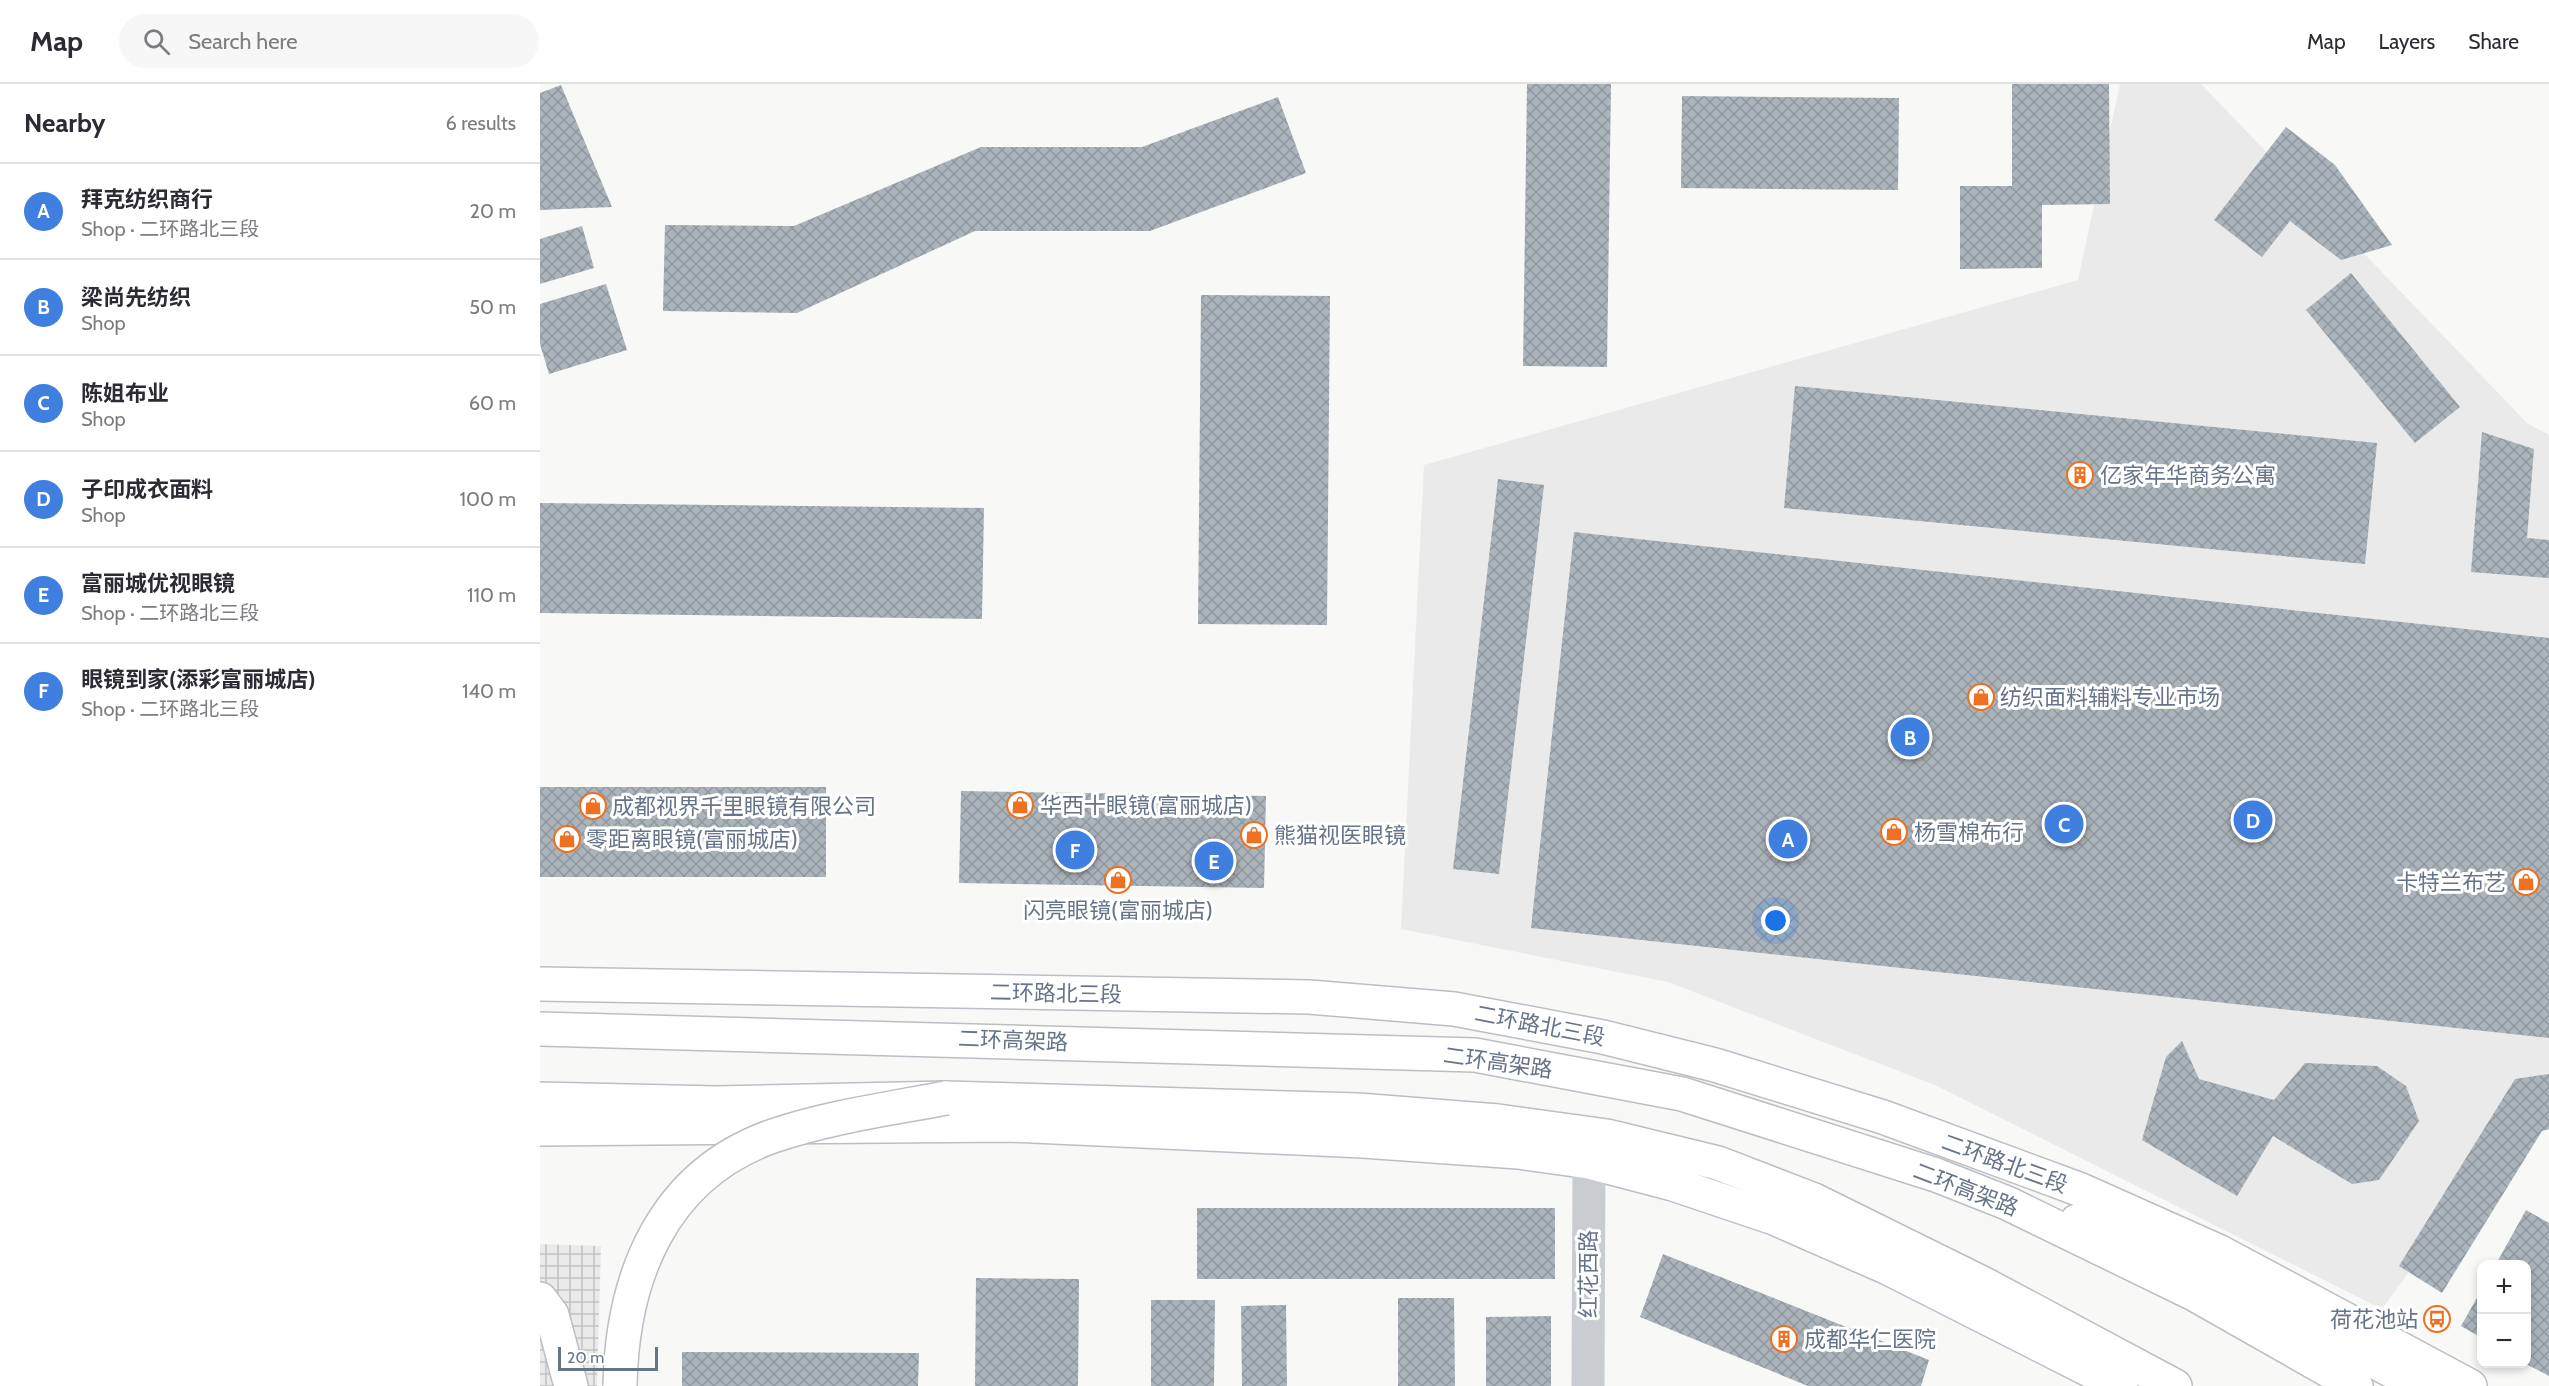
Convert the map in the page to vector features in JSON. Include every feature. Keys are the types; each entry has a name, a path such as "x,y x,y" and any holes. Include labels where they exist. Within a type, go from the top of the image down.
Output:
{"main road":[{"name":"二环路北三段","path":"540,984 1308,998 1454,1009 1603,1037 1715,1065 1883,1117 2081,1190 2220,1252 2470,1386"},
{"name":"二环高架路","path":"540,1029 1475,1055 1682,1094 1936,1175 2007,1203 2194,1294 2356,1386"},
{"path":"540,1099 716,1103 946,1098 1358,1110 1498,1121 1607,1136 1718,1163 1814,1200 1986,1285 2175,1386"},
{"path":"620,1386 627,1318 636,1276 654,1233 683,1194 723,1161 771,1137 840,1117 946,1098"},
{"path":"540,1129 1009,1125 1363,1141 1518,1152 1589,1162 1673,1184 1774,1218 1888,1268 2121,1386"},
{"path":"2007,1203 2145,1238 2420,1386"},
{"path":"540,1299 552,1315 571,1386"}],"street":[{"name":"红花西路","path":"1588,1386 1589,1162"}],"shaded area":[{"name":"纺织面料辅料专业市场","path":"2120,84 2201,84 2527,423 2549,435 2549,1117 2519,1120 2382,1309 1935,1085 1668,982 1401,929 1424,465 2078,280"},
{"path":"540,1244 601,1246 597,1386 540,1386"}],"building":[{"path":"1527,84 1611,84 1607,367 1523,366"},
{"path":"2012,84 2109,84 2110,204 2042,205 2042,268 1960,269 1960,186 2012,186"},
{"path":"561,85 612,207 540,210 540,93"},
{"path":"1682,96 1899,98 1898,190 1681,188"},
{"path":"1278,97 1306,173 1150,231 975,231 797,313 663,311 665,225 794,226 981,147 1142,147"},
{"path":"2286,127 2335,165 2392,245 2341,260 2290,221 2262,257 2214,220"},
{"path":"582,226 594,268 540,284 540,239"},
{"path":"2351,273 2460,407 2415,443 2306,310"},
{"path":"606,284 627,350 549,374 540,344 540,304"},
{"path":"1201,295 1330,296 1327,625 1198,624"},
{"name":"亿家年华商务公寓","path":"1795,386 2377,443 2365,564 1784,508"},
{"path":"2482,432 2534,449 2527,538 2549,540 2549,578 2471,572"},
{"path":"1498,479 1544,485 1499,874 1453,869"},
{"path":"540,503 984,508 982,619 540,613"},
{"path":"1574,532 2549,638 2549,1038 1531,928"},
{"path":"540,787 826,787 826,877 540,877"},
{"path":"961,791 1266,796 1264,888 959,883"},
{"path":"2182,1041 2199,1079 2274,1100 2305,1063 2377,1066 2406,1086 2419,1121 2379,1180 2352,1184 2273,1136 2237,1196 2142,1140 2166,1057"},
{"path":"2549,1074 2549,1129 2542,1131 2442,1293 2399,1266 2515,1079"},
{"path":"1197,1208 1555,1208 1555,1279 1197,1279"},
{"path":"2526,1210 2549,1223 2549,1376 2531,1367 2531,1260 2498,1260"},
{"name":"成都华仁医院","path":"1663,1254 1929,1360 1921,1386 1808,1386 1640,1317"},
{"path":"976,1278 1079,1279 1078,1386 975,1386"},
{"path":"1398,1298 1454,1298 1455,1386 1398,1386"},
{"path":"2477,1298 2477,1335 2461,1326"},
{"path":"1151,1300 1215,1300 1214,1386 1151,1386"},
{"path":"1286,1305 1287,1386 1242,1386 1241,1306"},
{"path":"1551,1316 1551,1386 1486,1386 1486,1317"},
{"path":"682,1352 919,1353 918,1386 682,1386"}],"place":[{"name":"亿家年华商务公寓","path":"2080,475"},
{"name":"纺织面料辅料专业市场","path":"1981,697"},
{"name":"梁尚先纺织","path":"1910,737"},
{"name":"华西十眼镜(富丽城店)","path":"1020,805"},
{"name":"成都视界千里眼镜有限公司","path":"593,806"},
{"name":"子印成衣面料","path":"2253,820"},
{"name":"陈姐布业","path":"2064,824"},
{"name":"杨雪棉布行","path":"1894,832"},
{"name":"熊猫视医眼镜","path":"1254,835"},
{"name":"零距离眼镜(富丽城店)","path":"567,839"},
{"name":"拜克纺织商行","path":"1788,839"},
{"name":"眼镜到家(添彩富丽城店)","path":"1075,850"},
{"name":"富丽城优视眼镜","path":"1214,861"},
{"name":"闪亮眼镜(富丽城店)","path":"1118,880"},
{"name":"卡特兰布艺","path":"2526,882"},
{"name":"荷花池站","path":"2437,1319"},
{"name":"成都华仁医院","path":"1784,1339"}]}
